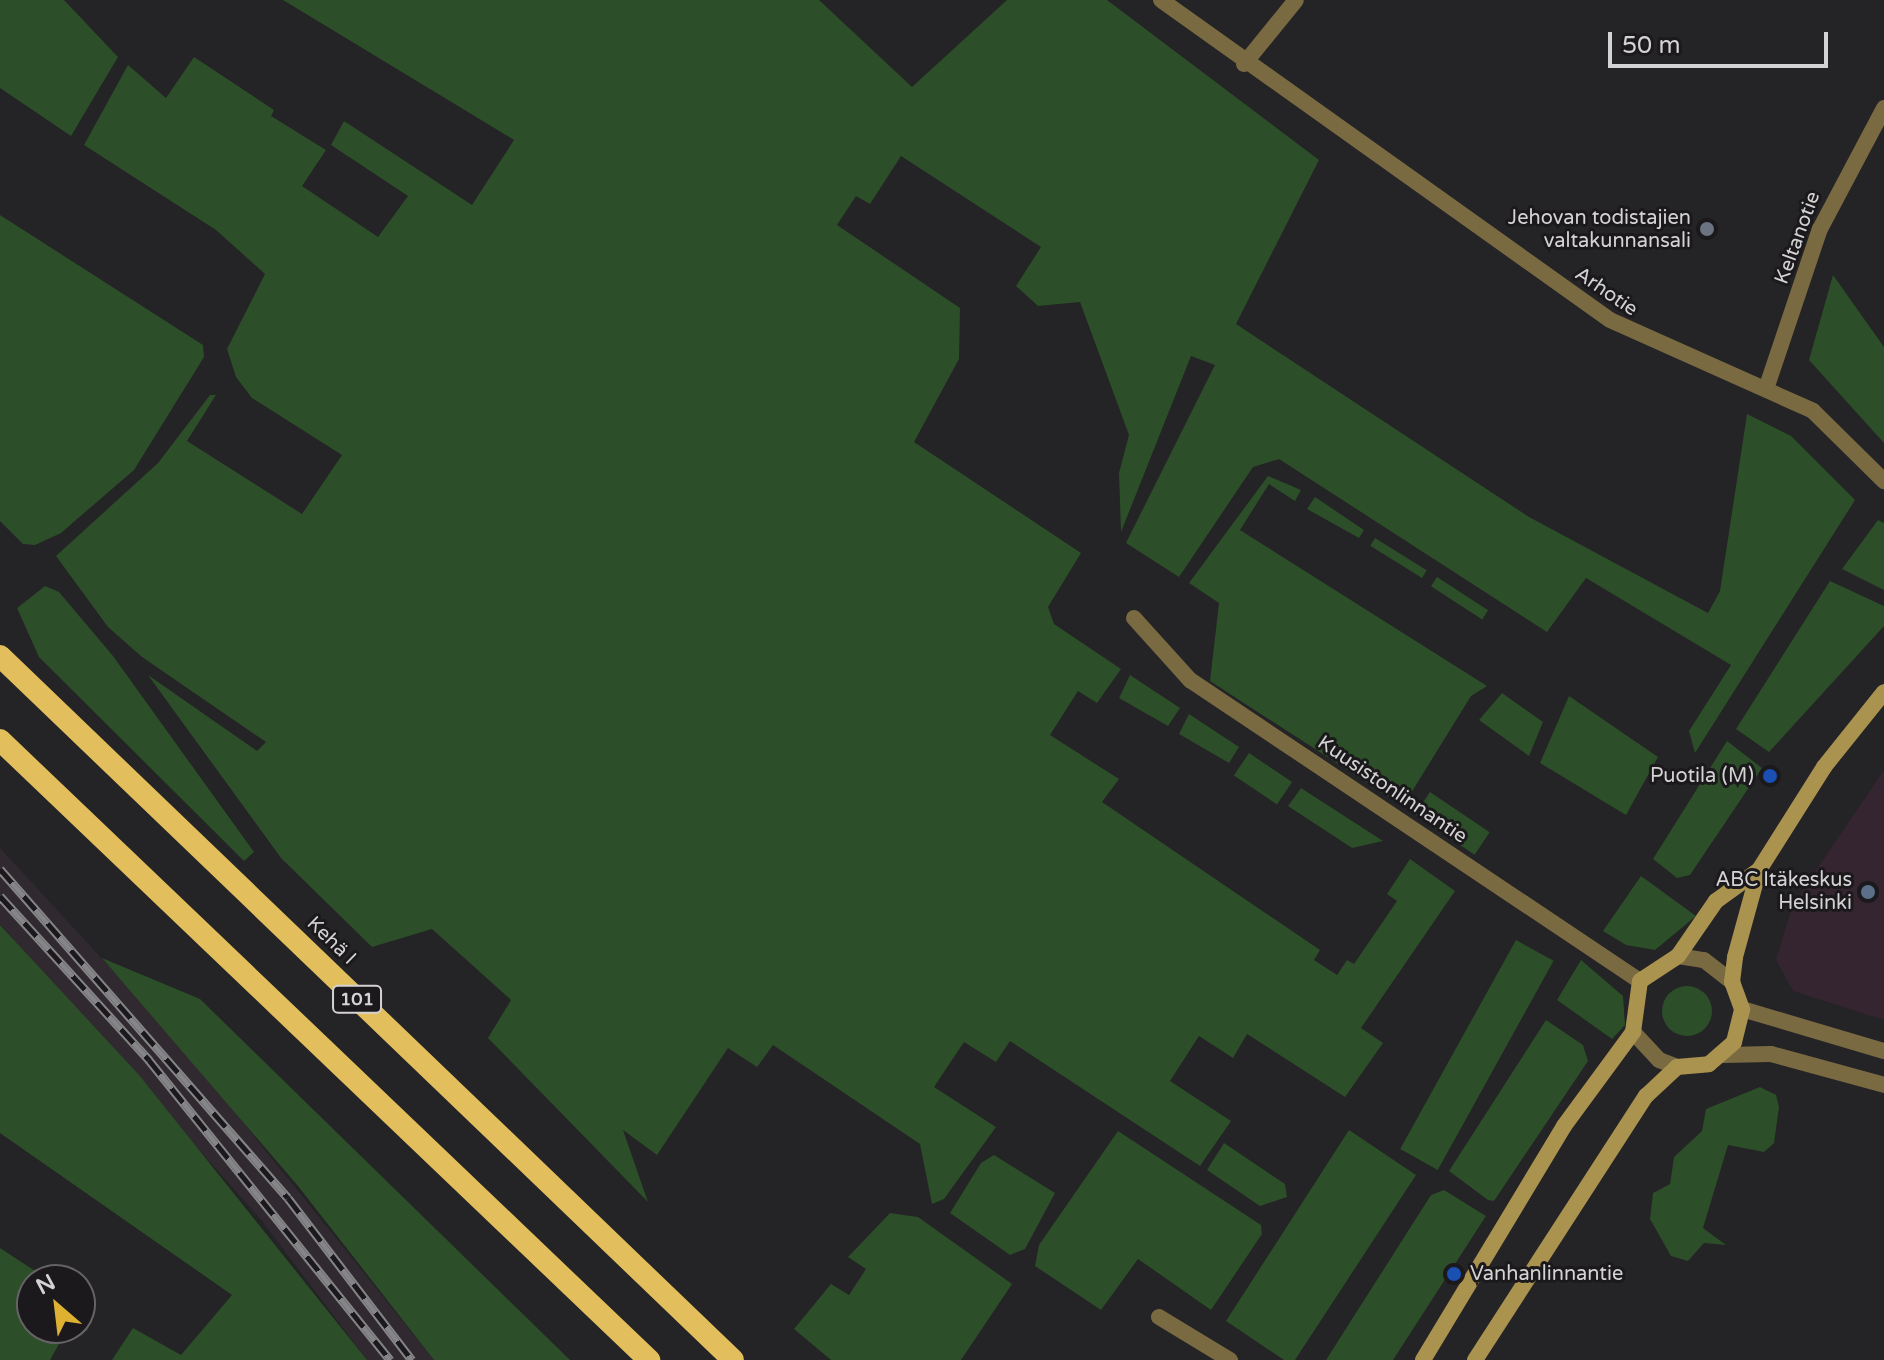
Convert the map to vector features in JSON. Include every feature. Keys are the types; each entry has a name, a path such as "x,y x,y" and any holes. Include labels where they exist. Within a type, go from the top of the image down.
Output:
{"highway":[{"name":"Kehä I","path":"0,656 733,1360"},
{"path":"0,740 649,1360"}],"main road":[{"path":"1475,1360 1646,1096 1677,1067 1724,1055 1742,1009 1732,982 1759,870 1824,767 1884,692"},
{"path":"1423,1360 1564,1126 1633,1032 1640,981 1678,956 1716,901 1759,870"}],"street":[{"name":"Arhotie","path":"1161,0 1244,64 1610,320 1813,411 1884,481"},
{"path":"1244,64 1296,0"},
{"name":"Keltanotie","path":"1766,389 1820,229 1884,108"},
{"name":"Kuusistonlinnantie","path":"1134,618 1190,680 1640,981"},
{"path":"1678,956 1704,960 1732,982"},
{"path":"1742,1009 1884,1051"},
{"path":"1633,1032 1677,1067"},
{"path":"1724,1055 1771,1054 1884,1085"},
{"path":"1159,1317 1230,1360"}],"shaded area":[{"path":"1884,770 1884,1020 1793,991 1776,960 1793,904"},
{"path":"0,848 174,1037 434,1360 367,1360 262,1221 0,924"}],"green space":[{"path":"0,0 64,0 118,57 71,136 0,88"},
{"path":"283,0 819,0 912,87 1007,0 1107,0 1319,160 1236,324 1529,517 1708,613 1720,591 1747,414 1791,436 1855,500 1695,753 1689,731 1731,665 1586,578 1547,632 1279,459 1253,467 1179,577 1126,543 1215,365 1191,356 1121,532 1119,473 1129,435 1080,302 1038,306 1016,286 1041,247 901,156 870,204 856,196 837,225 960,308 959,359 914,442 1081,553 1048,607 1054,624 1121,669 1097,703 1078,691 1050,735 1119,779 1102,802 1320,950 1314,960 1337,975 1347,960 1354,964 1397,901 1387,894 1410,859 1455,891 1361,1028 1383,1043 1345,1097 1247,1034 1233,1058 1199,1036 1170,1081 1231,1121 1200,1166 1010,1041 996,1062 964,1042 934,1087 996,1127 944,1199 932,1204 920,1144 773,1045 757,1067 728,1048 657,1155 623,1130 648,1202 488,1038 511,1000 432,929 372,947 281,858 148,675 257,751 266,742 142,657 108,627 56,556 158,463 210,395 216,395 187,441 302,514 342,455 252,398 236,377 227,349 265,274 216,230 84,145 128,65 166,98 194,57 274,110 271,116 326,150 302,186 378,237 408,196 331,145 344,121 472,205 514,140"},
{"path":"0,215 203,345 204,357 134,470 61,533 35,545 23,544 0,521"},
{"path":"1833,275 1884,347 1884,443 1809,360"},
{"path":"1268,476 1301,490 1295,501 1269,484 1240,530 1487,686 1471,696 1403,806 1210,681 1219,603 1189,583"},
{"path":"1315,497 1364,530 1359,538 1307,509"},
{"path":"1878,520 1884,523 1884,590 1842,569"},
{"path":"1375,538 1427,570 1422,578 1370,546"},
{"path":"1437,577 1488,610 1482,619 1431,586"},
{"path":"1830,581 1884,606 1884,626 1769,752 1736,729"},
{"path":"45,586 59,592 113,656 254,852 244,861 39,657 17,608"},
{"path":"1130,675 1180,708 1168,726 1119,698"},
{"path":"1502,693 1543,722 1529,756 1479,720"},
{"path":"1569,696 1658,757 1626,815 1540,763"},
{"path":"1189,714 1239,747 1229,763 1179,734"},
{"path":"1727,741 1762,768 1690,875 1677,878 1653,859"},
{"path":"1249,753 1292,782 1277,804 1234,775"},
{"path":"1301,788 1383,841 1352,848 1288,806"},
{"path":"1430,792 1490,832 1475,855 1415,814"},
{"path":"1641,876 1696,916 1655,950 1626,945 1603,931"},
{"path":"0,925 139,1075 367,1360 112,1360 133,1328 181,1355 232,1295 0,1133"},
{"path":"1516,940 1554,961 1438,1170 1400,1149"},
{"path":"102,958 200,999 570,1360 434,1360 298,1186"},
{"path":"1581,960 1623,996 1625,1025 1612,1039 1557,1000"},
{"path":"1687,986 1705,993 1712,1011 1705,1029 1687,1036 1669,1029 1662,1011 1669,993"},
{"path":"1546,1020 1583,1045 1588,1061 1494,1201 1488,1200 1449,1171"},
{"path":"1760,1087 1776,1095 1779,1107 1774,1143 1764,1152 1728,1145 1703,1228 1726,1245 1704,1243 1688,1261 1671,1256 1650,1219 1653,1193 1670,1184 1674,1157 1702,1131 1706,1109"},
{"path":"1349,1130 1416,1175 1295,1360 1284,1360 1226,1321"},
{"path":"1118,1131 1261,1225 1262,1234 1211,1310 1138,1259 1101,1310 1035,1266 1039,1245"},
{"path":"1224,1143 1285,1184 1287,1197 1260,1206 1207,1170"},
{"path":"994,1155 1055,1193 1025,1249 1010,1255 950,1213 981,1163"},
{"path":"1444,1190 1486,1216 1393,1360 1326,1360 1431,1195"},
{"path":"890,1213 918,1217 1012,1284 961,1360 831,1360 794,1329 831,1284 849,1295 866,1269 848,1257"},
{"path":"0,1248 24,1264 16,1264 16,1344 59,1344 50,1360 0,1360"}],"railway":[{"path":"0,869 288,1198 412,1360"},
{"path":"0,896 149,1060 390,1360"}],"place":[{"name":"Jehovan todistajien valtakunnansali","path":"1707,229"},
{"name":"Puotila (M)","path":"1770,776"},
{"name":"ABC Itäkeskus Helsinki","path":"1868,892"},
{"name":"Vanhanlinnantie","path":"1454,1274"}]}
